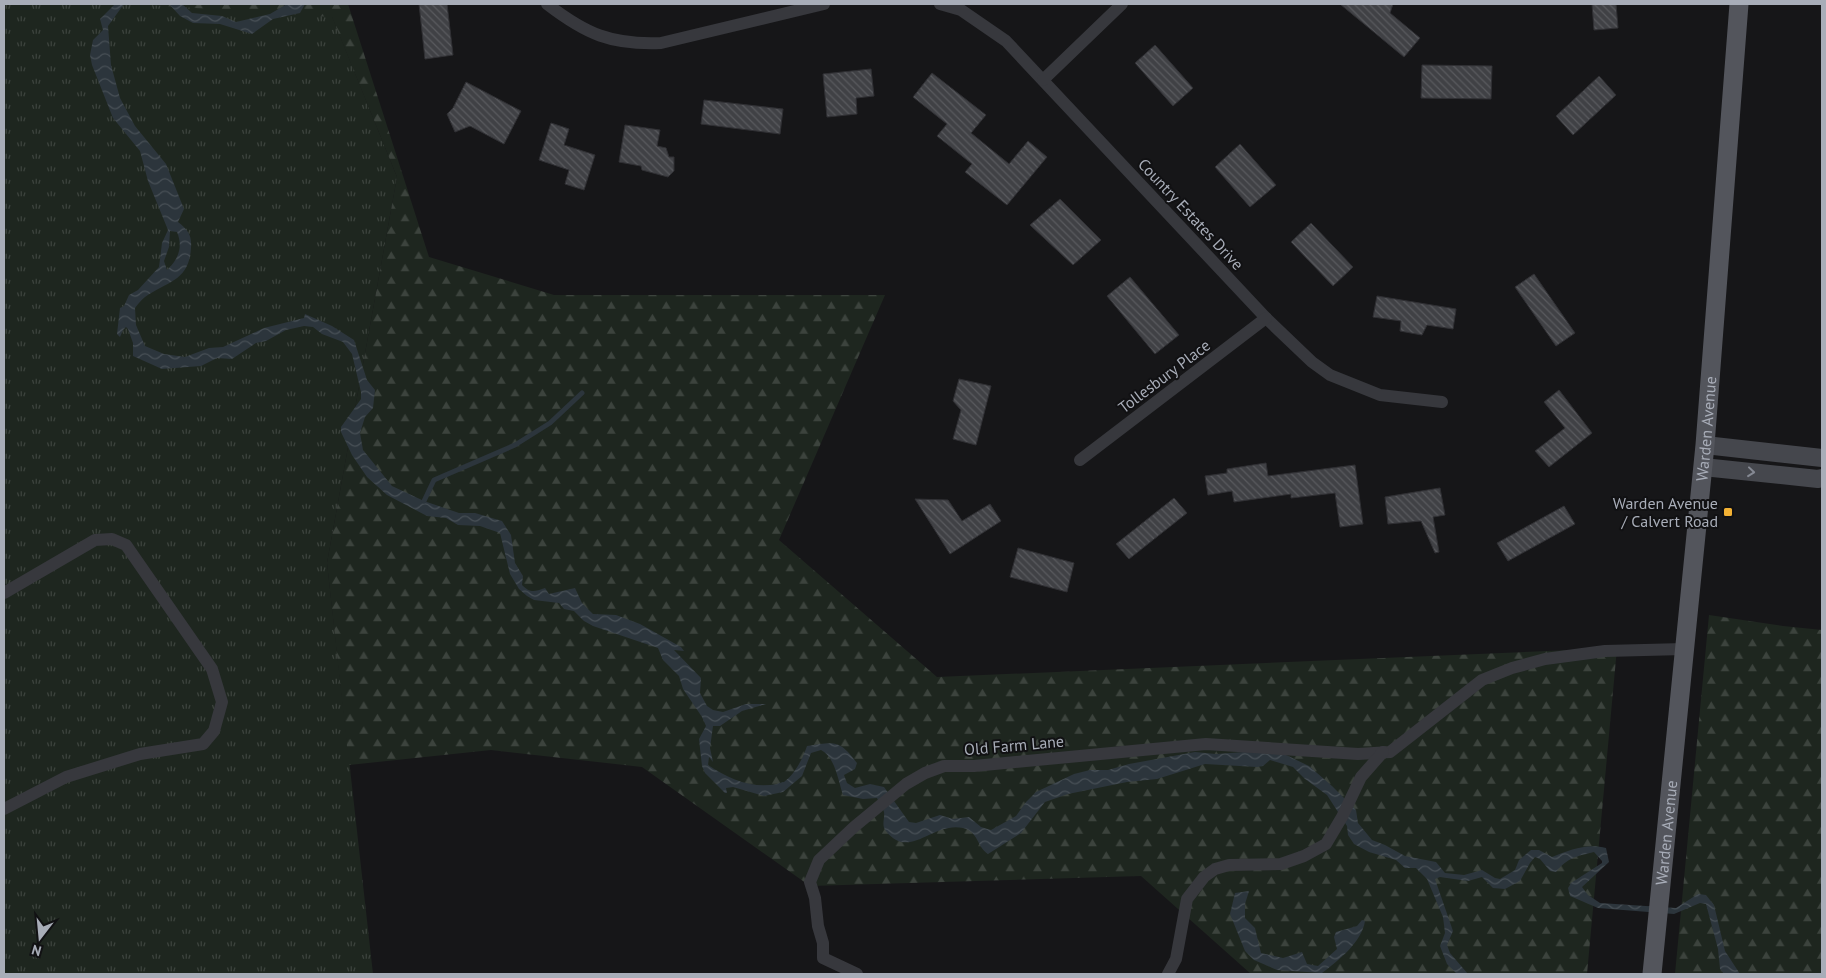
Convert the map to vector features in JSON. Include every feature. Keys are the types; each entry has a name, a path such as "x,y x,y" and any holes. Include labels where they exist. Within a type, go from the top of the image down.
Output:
{"main road":[{"name":"Warden Avenue","path":"1652,974 1705,445 1739,4"}],"street":[{"path":"547,4 572,23 600,36 637,44 661,43 824,4"},
{"name":"Country Estates Drive","path":"940,4 961,10 1006,41 1266,318 1312,362 1330,375 1380,395 1442,402"},
{"path":"1043,80 1122,4"},
{"name":"Tollesbury Place","path":"1080,460 1266,318"},
{"path":"1705,445 1822,458"},
{"path":"1703,467 1822,478"},
{"path":"4,593 95,540 112,539 126,545 212,669 222,702 214,732 203,744 140,754 66,777 4,808"},
{"path":"1168,974 1176,959 1187,899 1204,877 1215,868 1229,865 1280,864 1304,856 1326,844 1342,817 1361,777 1383,752 1390,752 1482,680 1512,668 1546,659 1605,651 1684,649"},
{"name":"Old Farm Lane","path":"857,974 823,958 823,943 810,882 819,860 854,827 906,784 925,773 944,766 974,766 1206,744 1358,754 1383,752"}],"green space":[{"path":"4,4 327,4 397,177 327,563 373,974 4,974"},
{"path":"134,4 348,4 429,257 554,295 885,295 779,540 937,677 1617,648 1587,974 1251,974 1141,876 810,886 642,767 491,750 349,765 327,563 397,177 332,17"},
{"path":"1709,615 1822,630 1822,974 1675,974"}],"water":[{"path":"115,4 124,4 108,26 111,65 120,98 135,126 166,164 184,209 178,222 187,230 191,240 189,259 182,274 145,297 135,308 136,325 145,346 164,354 185,357 209,348 223,347 264,328 304,318 305,314 332,326 354,340 367,380 375,390 373,408 365,417 360,433 363,450 392,486 424,501 459,513 475,513 502,521 511,535 515,563 523,576 522,585 525,588 532,591 545,588 549,594 575,588 582,603 593,614 616,615 640,624 681,647 684,651 674,650 701,678 700,693 707,706 713,710 723,712 746,704 766,704 742,711 720,726 713,726 710,748 713,762 709,757 708,765 716,770 741,782 759,785 777,784 784,782 792,775 801,761 807,746 836,744 846,750 857,763 855,769 844,775 847,783 855,788 870,784 884,787 909,822 916,823 940,815 953,819 969,817 981,827 991,830 1016,816 1036,792 1074,774 1090,770 1108,770 1129,764 1195,752 1216,754 1258,751 1286,755 1309,766 1332,786 1356,810 1358,823 1372,840 1405,856 1436,862 1445,873 1464,875 1482,870 1500,879 1515,870 1519,860 1531,850 1539,850 1552,857 1579,848 1592,846 1606,848 1609,862 1582,887 1588,895 1600,903 1676,908 1698,894 1706,895 1714,905 1725,951 1740,974 1724,974 1720,969 1718,949 1706,904 1700,903 1674,914 1598,908 1570,896 1568,888 1571,883 1602,863 1594,852 1573,858 1556,872 1550,871 1540,859 1535,857 1520,881 1505,889 1493,888 1482,877 1468,881 1440,877 1435,879 1453,931 1447,945 1450,953 1468,974 1457,974 1447,964 1440,946 1445,933 1443,917 1427,879 1416,868 1405,868 1396,860 1369,852 1354,844 1348,835 1347,826 1327,795 1305,779 1293,767 1270,760 1263,766 1257,767 1205,764 1157,779 1127,782 1068,794 1045,802 1021,833 988,854 972,832 963,828 952,827 913,841 904,842 895,839 885,829 883,824 884,812 877,798 863,799 843,795 833,763 826,753 821,750 811,753 802,776 783,792 764,796 733,787 726,788 727,793 725,793 705,773 702,766 699,739 706,726 702,717 683,689 679,676 663,660 658,648 593,626 584,621 574,611 564,609 559,603 534,600 527,596 519,589 510,574 500,533 480,526 458,525 446,518 427,516 387,495 367,477 352,455 341,432 341,427 361,399 352,354 343,342 322,334 313,327 304,326 286,330 266,341 256,343 232,359 217,358 201,366 162,369 133,356 133,343 128,329 126,327 123,330 120,337 117,334 120,308 124,306 129,295 138,290 159,267 162,243 168,230 148,181 140,151 113,118 92,65 90,55 93,40 103,30 100,19","holes":["170,231 177,232 180,242 179,252 167,270 164,261 169,247"]},
{"path":"169,4 182,4 192,13 222,16 236,22 270,14 287,4 305,4 300,13 273,19 252,34 220,24 193,23 180,16"},
{"path":"1249,891 1245,904 1245,918 1255,928 1261,953 1283,958 1302,952 1307,964 1318,966 1337,949 1334,937 1336,932 1357,926 1362,920 1365,921 1363,929 1354,944 1322,973 1277,970 1254,960 1245,951 1230,914 1235,893"}],"building":[{"path":"419,4 447,4 453,55 425,59"},
{"path":"1340,4 1393,4 1390,13 1420,38 1404,57"},
{"path":"1592,4 1616,4 1618,28 1594,30"},
{"path":"1155,45 1193,88 1173,106 1135,63"},
{"path":"1422,65 1492,66 1491,99 1421,98"},
{"path":"871,69 874,96 856,98 857,114 827,117 823,74"},
{"path":"932,73 986,115 971,133 1009,164 1028,141 1047,157 1007,205 965,172 972,164 937,136 947,124 913,97"},
{"path":"1599,76 1616,95 1573,135 1556,116"},
{"path":"466,82 521,111 504,144 470,126 455,132 447,114 453,108"},
{"path":"704,100 783,109 780,134 701,124"},
{"path":"551,123 569,129 564,145 595,155 584,190 565,184 569,170 539,160"},
{"path":"625,125 660,130 657,146 666,148 669,157 674,157 674,171 668,177 642,170 641,166 619,162"},
{"path":"1240,144 1276,185 1250,207 1215,167"},
{"path":"1060,199 1101,240 1073,265 1030,225"},
{"path":"1311,223 1353,267 1333,286 1291,242"},
{"path":"1534,274 1575,333 1556,346 1515,287"},
{"path":"1130,277 1179,335 1155,354 1107,296"},
{"path":"1377,296 1456,309 1453,329 1427,325 1422,335 1400,331 1401,321 1373,317"},
{"path":"959,379 991,386 976,445 953,439 961,410 953,401"},
{"path":"1559,390 1592,433 1549,467 1535,451 1565,428 1544,402"},
{"path":"1266,463 1268,476 1355,465 1363,524 1340,527 1335,493 1291,498 1291,494 1234,502 1232,491 1208,495 1205,476 1227,473 1227,469"},
{"path":"1440,488 1445,515 1433,517 1439,552 1435,553 1421,521 1388,524 1385,497"},
{"path":"1174,498 1187,513 1129,559 1116,544"},
{"path":"915,499 948,500 962,521 990,504 1001,521 950,554"},
{"path":"1564,506 1575,524 1508,561 1497,543"},
{"path":"1018,548 1074,563 1067,592 1010,577"}],"waterway":[{"path":"424,501 434,480 515,445 550,423 582,393"}],"place":[{"name":"Warden Avenue / Calvert Road","path":"1728,512"}]}
